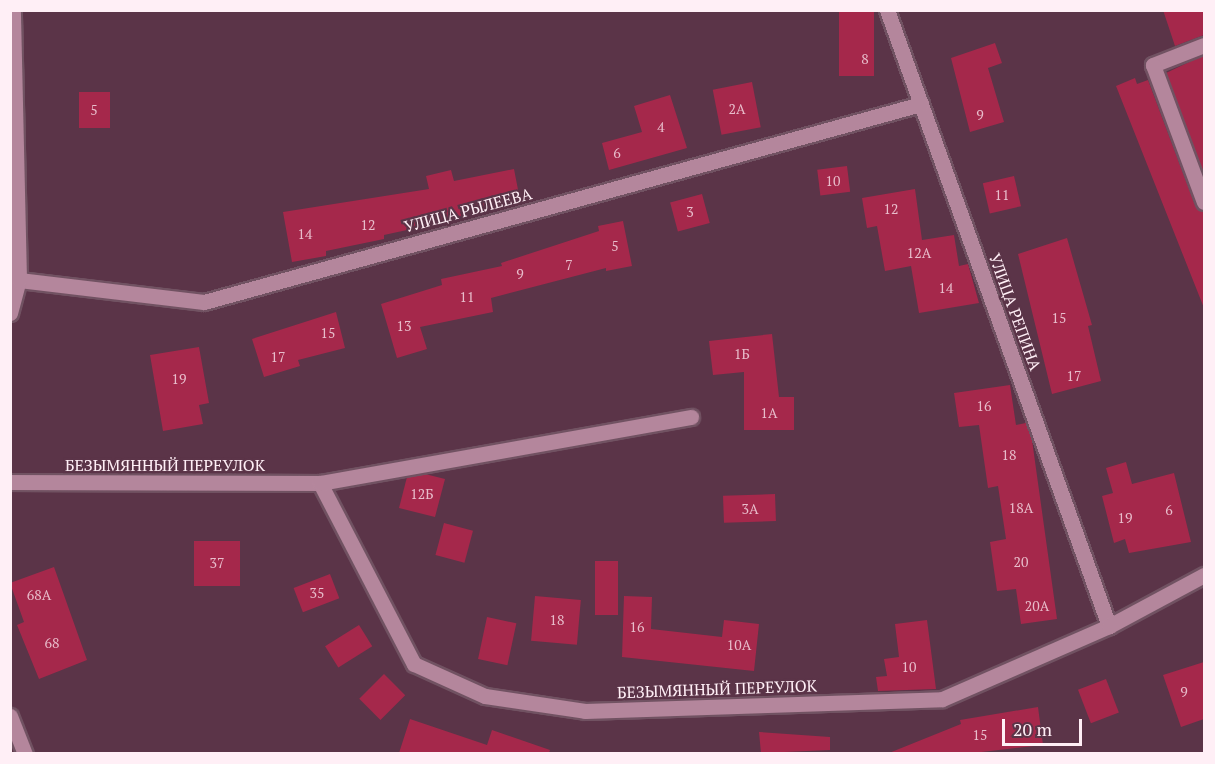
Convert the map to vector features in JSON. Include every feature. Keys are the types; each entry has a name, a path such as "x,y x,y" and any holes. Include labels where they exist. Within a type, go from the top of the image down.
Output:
{"street":[{"path":"10,313 19,280 13,10"},
{"name":"УЛИЦА РЕПИНА","path":"887,10 1109,626"},
{"path":"1204,45 1154,65 1204,202"},
{"name":"УЛИЦА РЫЛЕЕВА","path":"19,280 204,302 921,104"},
{"name":"БЕЗЫМЯННЫЙ ПЕРЕУЛОК","path":"10,482 320,483 691,417"},
{"name":"БЕЗЫМЯННЫЙ ПЕРЕУЛОК","path":"320,483 414,664 485,696 585,711 942,699 1109,626 1204,575"},
{"path":"10,716 25,753"}],"building":[{"path":"839,10 874,10 874,76 839,76"},
{"path":"1163,10 1204,10 1204,35 1175,46"},
{"path":"995,43 1002,63 988,68 1004,122 970,132 951,58"},
{"path":"1204,55 1204,175 1166,73"},
{"path":"1135,78 1137,84 1148,80 1195,205 1204,211 1204,308 1116,86"},
{"path":"752,82 761,127 722,135 713,90"},
{"path":"79,92 110,92 110,128 79,128"},
{"path":"670,95 687,148 609,170 602,143 642,132 634,106"},
{"path":"847,166 850,192 820,195 817,170"},
{"path":"514,169 520,200 460,212 462,218 384,235 384,239 326,251 326,256 292,262 283,212 429,189 426,176 451,170 454,181"},
{"path":"1014,176 1021,206 990,213 983,183"},
{"path":"915,189 922,240 954,235 959,266 968,264 979,303 919,313 911,266 885,271 877,226 867,228 862,198"},
{"path":"702,194 710,223 678,232 670,203"},
{"path":"623,221 632,266 606,271 606,268 491,298 493,312 420,327 427,349 397,358 381,304 442,285 441,279 502,266 501,263 599,231 598,226"},
{"path":"1067,238 1092,325 1088,326 1101,381 1052,394 1018,254"},
{"path":"336,312 345,348 298,360 300,366 264,377 252,339"},
{"path":"772,334 779,397 794,397 794,430 744,430 744,372 713,375 709,341"},
{"path":"199,347 209,403 199,405 203,424 163,431 150,355"},
{"path":"1010,385 1016,425 1026,423 1032,440 1057,619 1021,624 1016,589 997,591 990,542 1006,539 998,486 988,488 979,425 959,427 954,393"},
{"path":"1126,462 1132,484 1174,473 1191,542 1129,553 1125,539 1114,543 1102,496 1113,493 1106,468"},
{"path":"425,474 445,479 435,517 399,508 407,477"},
{"path":"775,494 776,521 724,523 723,496"},
{"path":"444,523 473,531 464,563 435,555"},
{"path":"194,541 240,541 240,586 194,586"},
{"path":"595,561 618,561 618,615 595,615"},
{"path":"54,567 87,660 39,679 17,625 24,622 10,583"},
{"path":"330,574 339,598 303,612 294,588"},
{"path":"535,596 581,600 577,645 531,641"},
{"path":"624,596 652,597 651,629 722,637 724,620 759,624 754,671 622,657"},
{"path":"487,617 516,623 507,665 478,659"},
{"path":"927,620 936,689 878,691 876,677 887,676 884,659 899,657 895,624"},
{"path":"359,625 372,646 338,667 325,646"},
{"path":"1204,662 1204,719 1181,727 1163,675"},
{"path":"384,674 405,695 380,720 359,699"},
{"path":"1106,679 1119,713 1091,723 1078,690"},
{"path":"1038,707 1043,745 973,753 889,753 961,724 960,720"},
{"path":"410,719 487,745 492,730 550,750 549,753 399,753"},
{"path":"759,732 830,737 830,750 761,753"}]}
